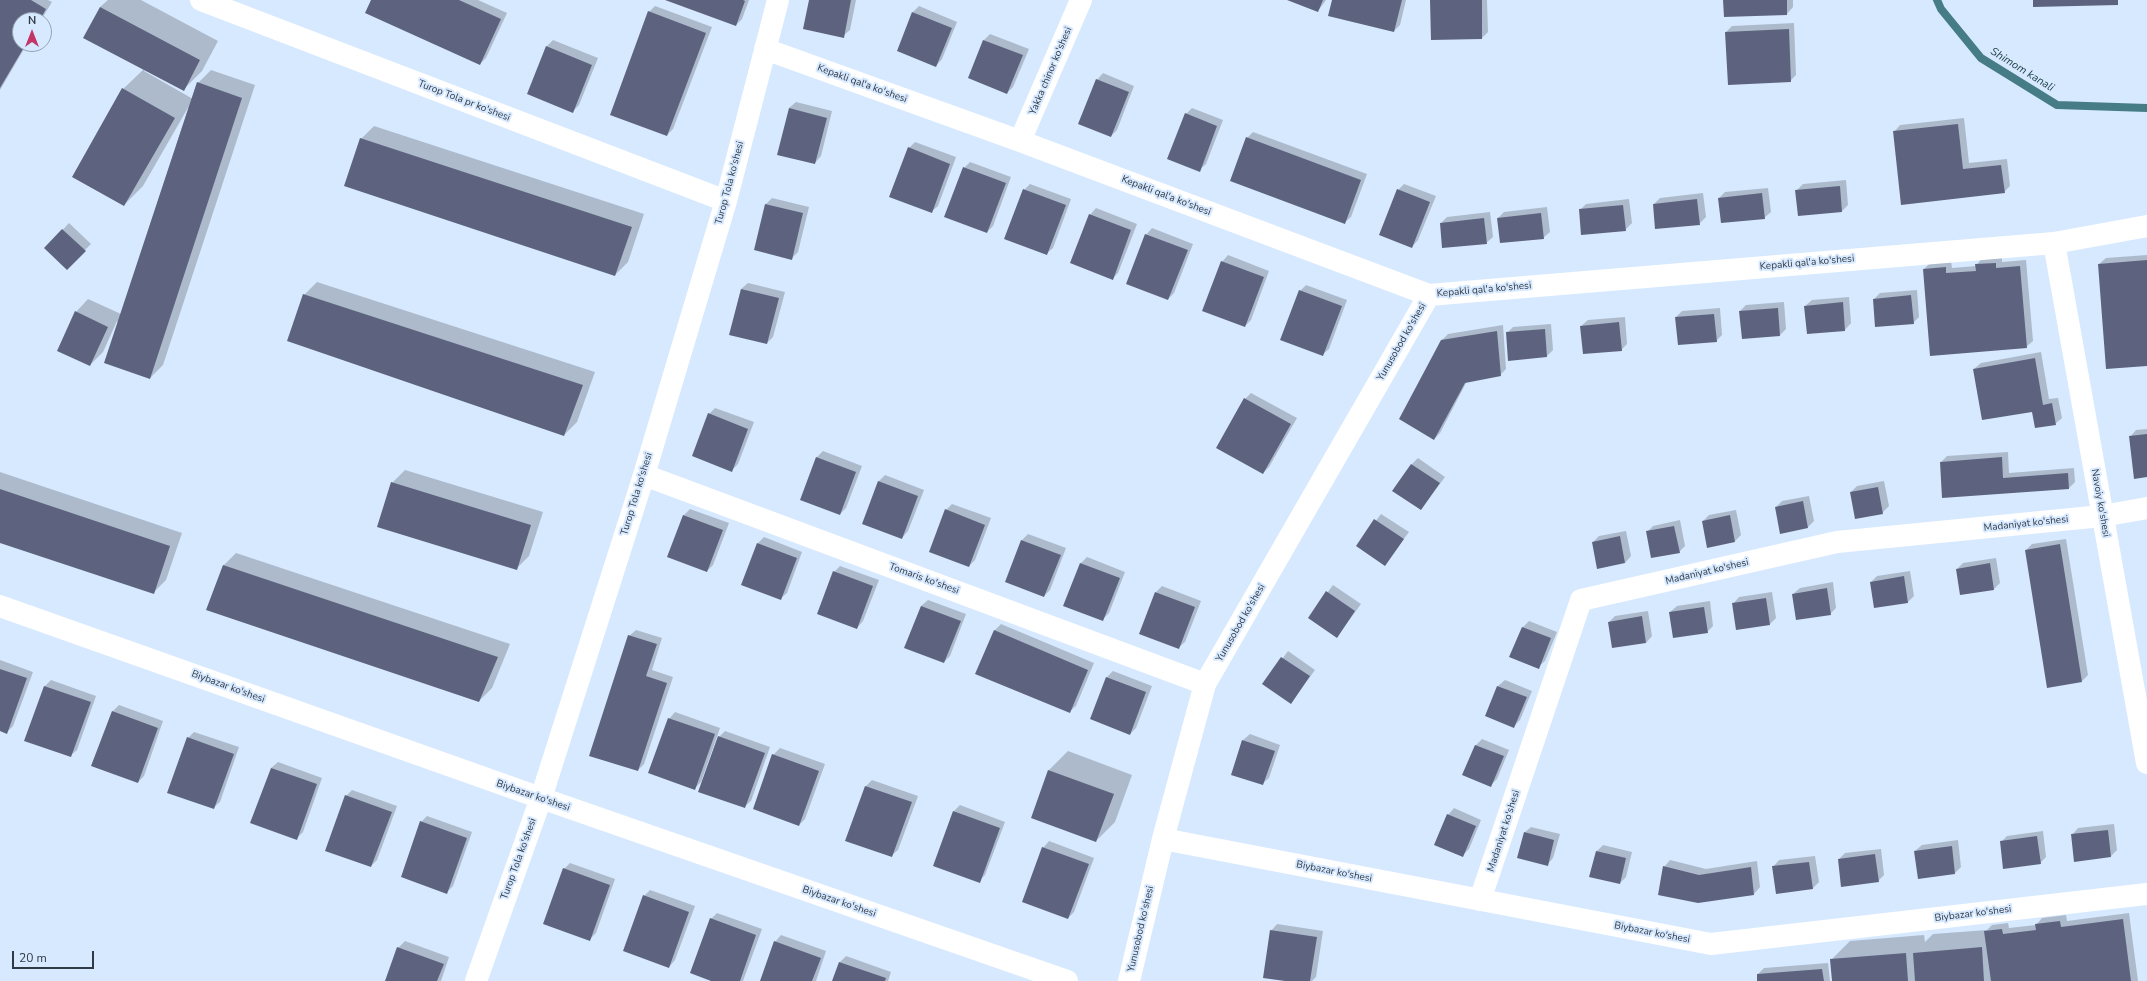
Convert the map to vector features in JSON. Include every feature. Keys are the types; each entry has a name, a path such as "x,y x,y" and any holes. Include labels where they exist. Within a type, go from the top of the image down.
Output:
{"street":[{"name":"Turop Tola pr ko'shesi","path":"201,0 726,201"},
{"name":"Turop Tola ko'shesi","path":"476,981 541,798 644,475 726,201 778,0"},
{"name":"Yakka chinor ko'shesi","path":"1020,141 1081,0"},
{"name":"Kepakli qal'a ko'shesi","path":"765,49 1020,141 1429,295 2054,243 2147,226"},
{"name":"Navoiy ko'shesi","path":"2054,243 2147,762"},
{"name":"Yunusobod ko'shesi","path":"1128,981 1163,839 1205,684 1429,295"},
{"name":"Tomaris ko'shesi","path":"644,475 1205,684"},
{"name":"Madaniyat ko'shesi","path":"1480,900 1581,600 1837,542 2102,516 2147,508"},
{"name":"Biybazar ko'shesi","path":"0,606 541,798 1067,981"},
{"name":"Biybazar ko'shesi","path":"1163,839 1711,944 2147,894"}],"building":[{"path":"0,0 31,0 46,9 44,12 12,12 12,52 21,52 0,88"},
{"path":"371,0 459,0 501,19 480,65 365,13"},
{"path":"665,0 743,0 745,1 736,26"},
{"path":"809,0 851,0 844,38 803,29"},
{"path":"1287,0 1323,0 1318,12"},
{"path":"1332,0 1402,0 1394,32 1328,16"},
{"path":"1430,0 1482,0 1482,39 1431,40"},
{"path":"1723,0 1787,0 1787,15 1724,17"},
{"path":"2033,0 2118,0 2118,5 2033,7"},
{"path":"100,7 200,60 184,91 83,38"},
{"path":"648,11 706,33 667,136 610,115"},
{"path":"912,12 952,28 936,67 897,51"},
{"path":"1789,29 1791,82 1728,85 1725,32"},
{"path":"983,40 1023,55 1007,94 968,78"},
{"path":"546,46 592,65 573,113 527,94"},
{"path":"1096,79 1129,92 1111,137 1078,124"},
{"path":"197,82 242,98 150,379 104,363"},
{"path":"122,88 175,118 124,206 72,177"},
{"path":"789,108 827,118 815,164 777,155"},
{"path":"1185,113 1217,126 1200,172 1167,159"},
{"path":"1958,124 1963,169 2001,165 2005,193 1901,205 1893,131"},
{"path":"1246,137 1361,180 1345,224 1230,181"},
{"path":"360,138 632,227 615,276 344,186"},
{"path":"908,147 950,164 932,213 889,197"},
{"path":"963,167 1006,183 987,233 944,217"},
{"path":"1840,186 1842,212 1798,216 1795,190"},
{"path":"1023,189 1066,205 1047,255 1004,239"},
{"path":"1397,189 1430,202 1412,248 1379,235"},
{"path":"1762,193 1765,219 1721,223 1718,198"},
{"path":"1697,199 1700,225 1655,229 1653,204"},
{"path":"765,204 803,213 792,260 754,250"},
{"path":"1623,205 1626,231 1581,235 1579,209"},
{"path":"1541,213 1544,239 1500,243 1497,218"},
{"path":"1089,214 1131,230 1113,280 1070,263"},
{"path":"1484,218 1487,244 1442,248 1440,223"},
{"path":"62,229 86,251 67,270 44,248"},
{"path":"1145,234 1188,250 1168,300 1126,284"},
{"path":"2147,260 2147,366 2106,369 2098,264"},
{"path":"1221,261 1264,277 1245,327 1202,311"},
{"path":"1996,263 1996,268 2020,266 2027,348 1930,356 1923,269 1946,267 1946,273 1976,271 1975,264"},
{"path":"741,289 779,298 767,344 729,335"},
{"path":"1299,290 1342,306 1323,356 1280,340"},
{"path":"303,294 583,385 564,436 287,341"},
{"path":"1911,295 1914,324 1875,327 1873,299"},
{"path":"1843,302 1845,331 1807,334 1804,306"},
{"path":"1778,308 1780,336 1742,339 1739,311"},
{"path":"75,311 108,327 90,366 57,351"},
{"path":"1714,314 1717,342 1678,345 1675,317"},
{"path":"1619,322 1622,351 1583,354 1580,326"},
{"path":"1545,329 1547,357 1508,361 1506,332"},
{"path":"1497,331 1501,376 1465,383 1434,440 1399,419 1441,340"},
{"path":"2035,358 2043,405 2052,403 2056,425 2035,428 2032,412 1982,420 1973,369"},
{"path":"1244,398 1291,424 1263,474 1216,448"},
{"path":"708,413 748,429 732,472 692,456"},
{"path":"2147,434 2147,477 2134,479 2129,436"},
{"path":"816,457 856,472 840,515 800,500"},
{"path":"2002,457 2003,478 2068,473 2069,489 1942,498 1940,462"},
{"path":"1411,464 1440,483 1421,510 1392,491"},
{"path":"878,481 918,496 902,539 862,524"},
{"path":"391,482 531,525 517,570 377,527"},
{"path":"1878,487 1883,514 1855,519 1850,492"},
{"path":"0,489 170,546 154,594 0,543"},
{"path":"1803,501 1808,528 1780,534 1775,507"},
{"path":"945,509 985,525 969,567 929,552"},
{"path":"683,515 723,530 707,572 667,557"},
{"path":"1730,515 1735,542 1707,548 1702,521"},
{"path":"1374,519 1404,539 1385,566 1356,546"},
{"path":"1674,526 1680,553 1651,558 1646,531"},
{"path":"1620,536 1625,563 1597,569 1592,542"},
{"path":"1021,540 1061,555 1044,597 1005,582"},
{"path":"757,543 797,558 781,600 741,585"},
{"path":"2060,544 2082,682 2047,688 2025,550"},
{"path":"1080,563 1120,578 1103,621 1063,606"},
{"path":"1990,563 1994,590 1960,595 1956,569"},
{"path":"223,565 498,657 479,702 206,610"},
{"path":"833,571 873,586 857,629 817,614"},
{"path":"1904,576 1908,603 1874,608 1870,582"},
{"path":"1827,588 1831,615 1796,620 1792,594"},
{"path":"1326,591 1355,611 1337,638 1308,618"},
{"path":"1155,592 1195,607 1179,649 1139,634"},
{"path":"1766,598 1770,625 1736,630 1732,603"},
{"path":"921,606 961,621 944,663 904,648"},
{"path":"1704,607 1708,633 1673,638 1669,612"},
{"path":"1642,616 1646,643 1612,648 1608,622"},
{"path":"1522,627 1551,638 1539,669 1509,657"},
{"path":"994,630 1088,670 1070,713 975,674"},
{"path":"628,635 657,644 646,676 667,683 638,771 589,756"},
{"path":"1281,657 1310,676 1291,704 1262,684"},
{"path":"0,669 27,678 7,734 0,731"},
{"path":"1106,677 1146,692 1130,735 1090,719"},
{"path":"44,686 91,702 71,757 24,741"},
{"path":"1497,686 1527,697 1514,728 1485,716"},
{"path":"112,711 158,728 138,783 91,766"},
{"path":"668,718 715,734 695,790 648,773"},
{"path":"718,736 765,753 745,808 698,792"},
{"path":"187,737 234,754 214,809 167,793"},
{"path":"1242,740 1275,751 1263,785 1231,775"},
{"path":"1475,745 1504,756 1491,787 1462,775"},
{"path":"772,754 819,771 799,826 753,809"},
{"path":"271,768 317,784 297,840 250,823"},
{"path":"1048,770 1114,794 1096,842 1031,818"},
{"path":"865,786 912,802 892,857 845,841"},
{"path":"345,795 392,812 371,867 325,851"},
{"path":"953,811 1000,828 980,883 933,866"},
{"path":"1447,814 1476,826 1463,857 1434,845"},
{"path":"420,821 467,838 447,894 401,877"},
{"path":"2108,830 2111,857 2074,862 2071,834"},
{"path":"1524,832 1554,840 1548,866 1517,858"},
{"path":"2037,836 2041,864 2003,869 2000,841"},
{"path":"1952,846 1955,874 1918,879 1914,851"},
{"path":"1042,847 1089,864 1068,919 1022,902"},
{"path":"1596,851 1626,858 1620,884 1589,877"},
{"path":"1875,854 1879,882 1841,887 1838,859"},
{"path":"1809,862 1813,889 1776,894 1772,866"},
{"path":"1663,866 1699,875 1751,867 1754,895 1698,903 1658,895"},
{"path":"563,868 610,885 590,941 543,924"},
{"path":"643,895 689,912 669,968 623,951"},
{"path":"710,918 756,935 740,981 711,981 690,973"},
{"path":"2123,919 2131,981 1991,981 1984,931 2002,929 2003,934 2036,930 2035,924 2060,921 2061,927"},
{"path":"1270,930 1317,937 1310,981 1285,981 1263,978"},
{"path":"774,941 821,958 812,981 760,981"},
{"path":"397,947 444,964 437,981 385,981"},
{"path":"1982,947 1984,981 1915,981 1913,953"},
{"path":"1906,953 1908,981 1832,981 1830,959"},
{"path":"839,962 886,978 885,981 832,981"},
{"path":"1822,969 1824,981 1757,981 1757,974"}],"waterway":[{"name":"Shimom kanali","path":"1937,0 1941,9 1981,58 2057,105 2147,108"}]}
